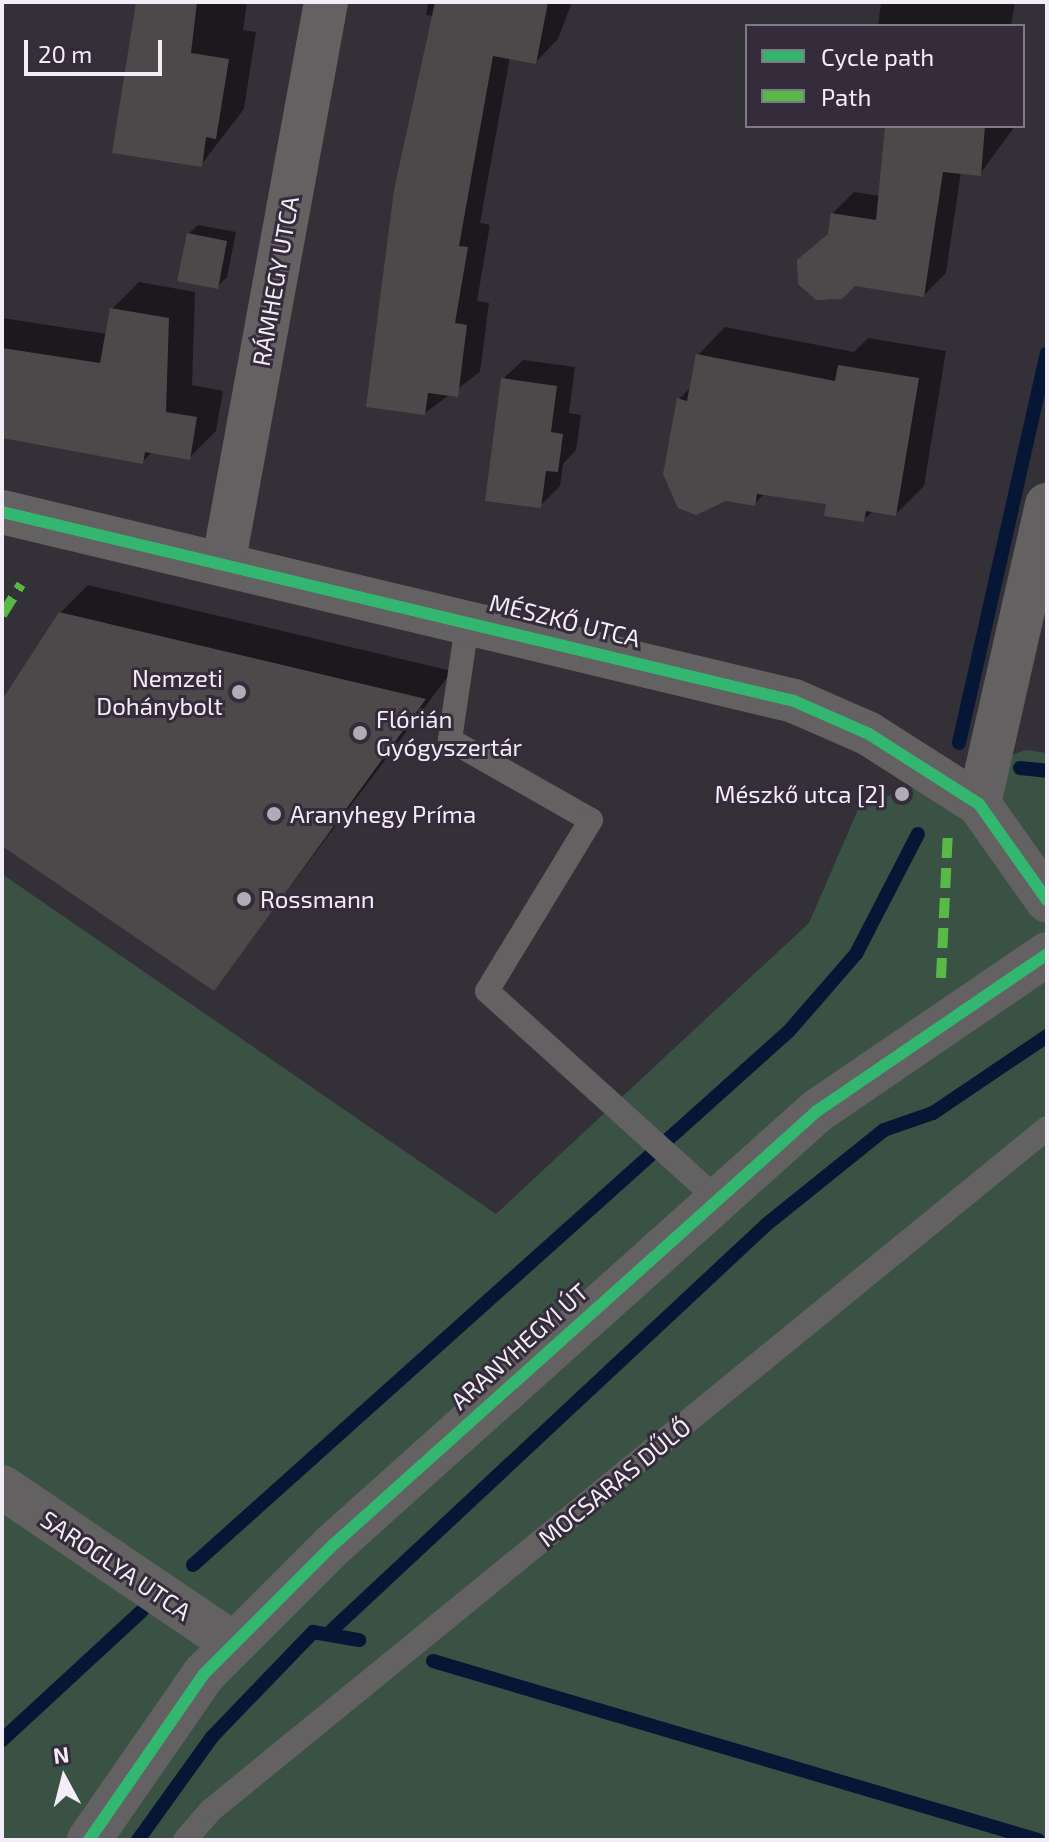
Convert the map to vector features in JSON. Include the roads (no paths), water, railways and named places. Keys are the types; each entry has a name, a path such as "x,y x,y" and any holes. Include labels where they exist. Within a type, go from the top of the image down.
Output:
{"street":[{"name":"RÁMHEGY UTCA","path":"224,560 326,2"},
{"path":"979,804 1047,505"},
{"name":"MÉSZKŐ UTCA","path":"2,512 224,560 794,701 869,734 979,804 1047,900"},
{"name":"ARANYHEGYI ÚT","path":"89,1840 159,1731 231,1642 817,1111 1047,954"},
{"name":"SAROGLYA UTCA","path":"2,1487 231,1642"}],"lane":[{"path":"468,619 450,740 591,820 487,991 717,1199"},
{"name":"MOCSARAS DŰLŐ","path":"185,1840 210,1811 1047,1128"}],"waterway":[{"path":"959,743 1047,354"},
{"path":"1020,768 1047,771"},
{"path":"193,1565 789,1031 856,954 918,834"},
{"path":"331,1631 767,1224 884,1130 933,1113 1047,1036"},
{"path":"2,1740 142,1611"},
{"path":"138,1840 212,1737 313,1632 359,1640"},
{"path":"433,1661 1038,1840"}],"place":[{"name":"Nemzeti Dohánybolt","path":"239,692"},
{"name":"Flórián Gyógyszertár","path":"360,733"},
{"name":"Mészkő utca [2]","path":"902,794"},
{"name":"Aranyhegy Príma","path":"274,814"},
{"name":"Rossmann","path":"244,899"}]}
